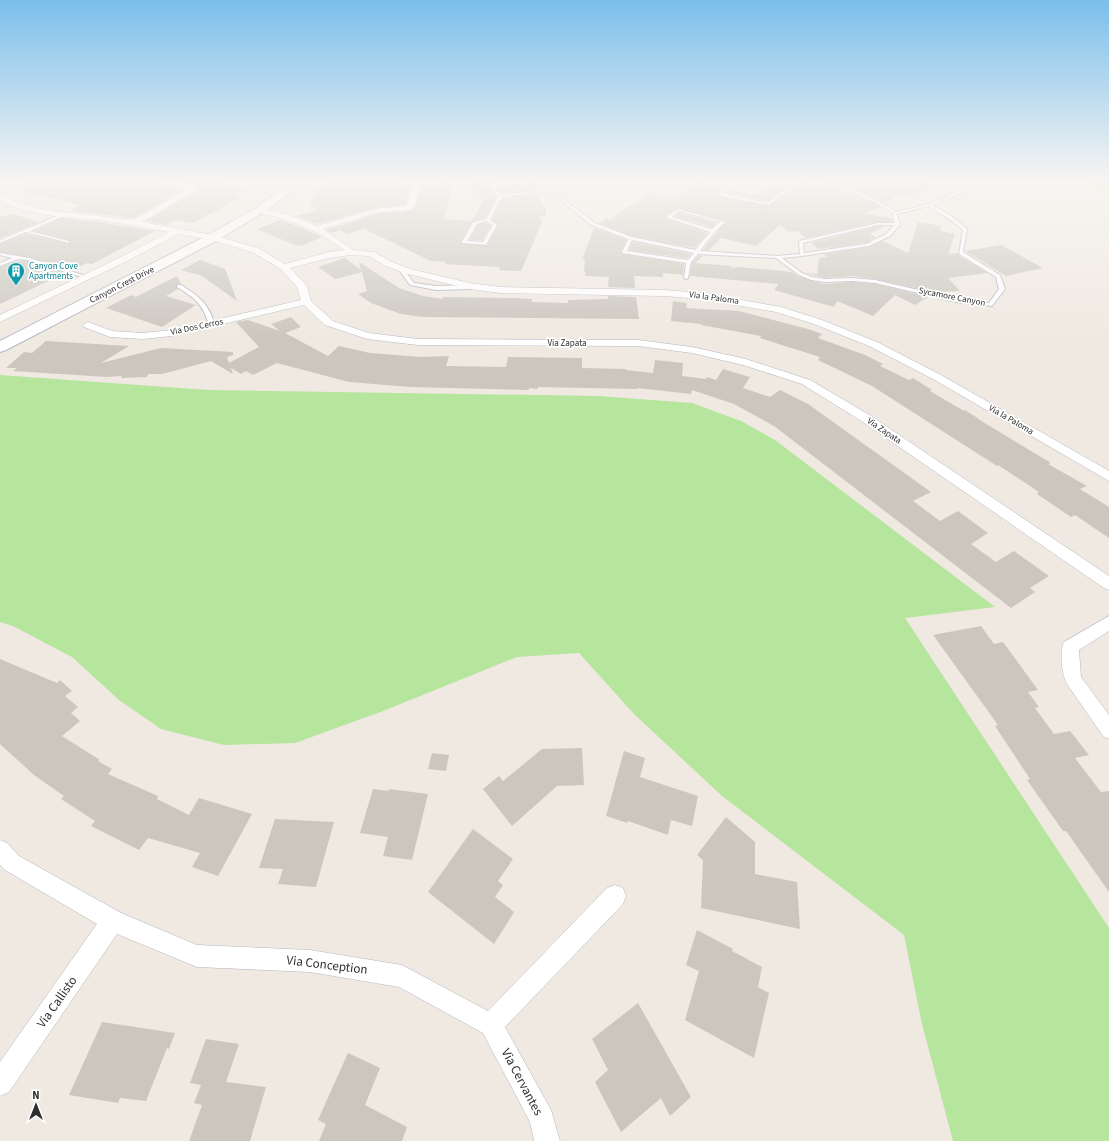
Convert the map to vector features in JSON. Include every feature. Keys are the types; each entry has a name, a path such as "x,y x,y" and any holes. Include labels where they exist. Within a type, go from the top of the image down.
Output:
{"main road":[{"name":"Canyon Crest Drive","path":"0,332 198,233"},
{"name":"Canyon Crest Drive","path":"0,347 220,233"}],"street":[{"path":"0,319 173,233"},
{"name":"Via Zapata","path":"187,233 212,238 256,250 284,267 302,286 306,302 329,323 367,336 418,342 638,343 692,350 746,362 806,382 867,419 1109,584"},
{"path":"326,233 351,252"},
{"name":"Via la Paloma","path":"284,267 329,255 351,252 371,254 399,268 477,287 500,290 687,294 739,301 778,309 818,322 873,344 937,377 1109,477"},
{"name":"Via Dos Cerros","path":"88,325 110,334 143,336 172,333 212,325 306,302"},
{"path":"1109,623 1070,647 1073,679 1109,730"},
{"name":"Via Conception","path":"0,850 12,863 113,921 198,956 310,961 402,976 491,1025"},
{"path":"491,1025 615,896"},
{"name":"Via Callisto","path":"0,1083 113,921"},
{"name":"Via Cervantes","path":"491,1025 542,1119 547,1141"}],"lane":[{"path":"0,242 21,233"},
{"path":"34,233 67,242"},
{"path":"469,233 464,242 484,244 490,233"},
{"path":"618,233 631,238 696,252 777,257 867,245 890,233"},
{"path":"686,278 689,262 710,233"},
{"path":"802,254 801,242 838,233"},
{"name":"Sycamore Canyon","path":"777,257 805,276 822,280 858,280 905,288 976,304 990,305 1002,288 998,276 985,266 961,253 964,233"},
{"path":"631,238 624,252 689,262"},
{"path":"0,254 17,257 87,277"},
{"path":"0,265 17,257"},
{"path":"179,286 194,295 203,303 212,325"}],"green space":[{"path":"0,375 208,390 599,396 692,403 741,421 775,440 995,607 905,618 1109,928 1109,1141 953,1141 922,1024 904,935 722,796 634,714 579,653 517,657 383,711 295,743 224,745 161,729 119,700 72,657 13,626 0,622"}],"building":[{"path":"0,233 12,233 0,238"},
{"path":"43,233 151,233 92,264 87,263 72,270 30,257 0,252 0,244 26,234 70,244 69,240"},
{"path":"267,233 314,233 322,237 302,246 297,246"},
{"path":"373,233 465,233 461,241 462,244 487,246 494,233 537,233 521,271 499,270 500,267 444,264 446,262 431,261"},
{"path":"474,233 486,233 482,240 470,240"},
{"path":"592,233 608,233 626,240 621,251 622,254 684,264 683,275 663,273 663,277 634,276 635,288 608,287 609,277 585,276 585,259 582,259"},
{"path":"625,233 707,233 694,248 632,236"},
{"path":"716,233 771,233 756,246 721,238 709,250 703,250"},
{"path":"800,233 827,233 805,238"},
{"path":"849,233 871,233 870,234 876,237 866,243 818,249 811,243"},
{"path":"914,233 955,234 948,254 958,253 958,255 987,273 948,278 960,291 934,292 875,279 852,276 825,278 806,273 817,274 819,258 827,257 824,254 869,247 883,241 908,253"},
{"path":"633,242 691,254 687,258 629,250"},
{"path":"1001,245 1043,268 1006,276 965,251"},
{"path":"699,256 703,256 695,263 732,266 729,268 740,267 792,272 811,281 825,284 852,282 875,284 928,297 915,305 895,295 873,316 837,301 834,307 774,290 779,284 690,276 692,263"},
{"path":"345,258 361,270 359,262 399,288 423,296 443,299 443,297 514,298 532,299 532,302 568,303 568,300 608,299 608,296 636,297 639,319 422,317 401,314 371,303 358,294 367,291 362,272 335,279 318,267"},
{"path":"200,260 225,269 237,301 202,276 181,270"},
{"path":"18,261 27,261 65,273 0,304 0,267"},
{"path":"177,276 181,284 176,285 178,289 166,296 196,305 162,327 106,308 131,295 136,297"},
{"path":"673,301 687,303 686,308 739,311 808,329 822,334 818,338 865,355 883,364 880,366 909,380 913,378 932,390 930,391 964,411 965,410 1051,463 1048,464 1087,486 1080,489 1109,507 1109,538 1075,515 1071,517 1037,494 1039,492 998,465 997,466 872,386 818,360 820,357 760,338 761,336 701,324 671,321"},
{"path":"291,317 301,327 285,333 328,356 339,346 370,353 421,357 449,356 446,366 506,367 508,357 582,358 582,368 626,369 653,373 655,360 683,363 682,376 706,379 707,377 716,380 723,369 750,377 743,388 770,397 780,390 808,404 931,492 913,501 940,521 958,511 988,533 971,544 996,562 1014,551 1049,576 1030,588 1035,592 1011,608 774,426 734,404 692,390 691,394 637,388 538,387 538,389 529,388 529,390 410,387 349,382 277,363 253,375 246,371 241,374 231,368 233,374 211,361 162,374 148,374 147,377 121,378 122,376 107,377 13,371 17,368 6,368 24,352 32,353 46,341 129,346 101,363 161,348 233,352 233,355 227,357 229,363 259,347 236,322 248,320 280,331 271,324"},
{"path":"981,626 994,644 1003,642 1038,690 1028,692 1039,707 1035,708 1054,734 1070,731 1089,755 1075,758 1101,792 1109,791 1109,892 1066,831 1063,831 1027,780 1030,779 995,726 998,725 933,635"},
{"path":"0,659 57,683 60,680 72,691 65,696 78,707 71,713 80,721 62,736 112,769 108,774 158,796 157,799 189,815 199,798 252,814 218,876 192,867 200,853 148,838 139,850 91,826 95,821 61,799 64,796 34,775 0,744"},
{"path":"582,748 584,785 557,786 512,826 483,789 499,776 503,781 542,749"},
{"path":"624,751 645,758 640,777 698,796 692,826 671,820 668,835 628,821 627,823 606,816"},
{"path":"432,753 449,755 446,771 428,769"},
{"path":"373,789 389,791 389,789 428,794 412,860 383,856 388,837 360,833"},
{"path":"726,817 755,842 755,874 797,882 800,929 701,908 703,860 697,855"},
{"path":"275,819 334,822 316,887 278,884 283,869 259,868"},
{"path":"473,829 513,859 498,881 503,885 495,897 514,912 494,944 428,892"},
{"path":"697,930 733,949 732,951 762,967 758,987 769,993 754,1058 685,1020 699,971 686,965"},
{"path":"638,1003 691,1097 670,1116 661,1098 621,1132 595,1082 608,1070 592,1039"},
{"path":"102,1022 175,1033 169,1049 167,1048 146,1101 120,1098 118,1103 69,1095"},
{"path":"206,1039 239,1044 226,1082 266,1087 250,1141 189,1141 202,1105 194,1103 201,1085 190,1083"},
{"path":"348,1053 380,1068 365,1105 407,1127 402,1141 319,1141 326,1124 318,1120"}],"place":[{"name":"Canyon Cove Apartments","path":"16,286"}]}
